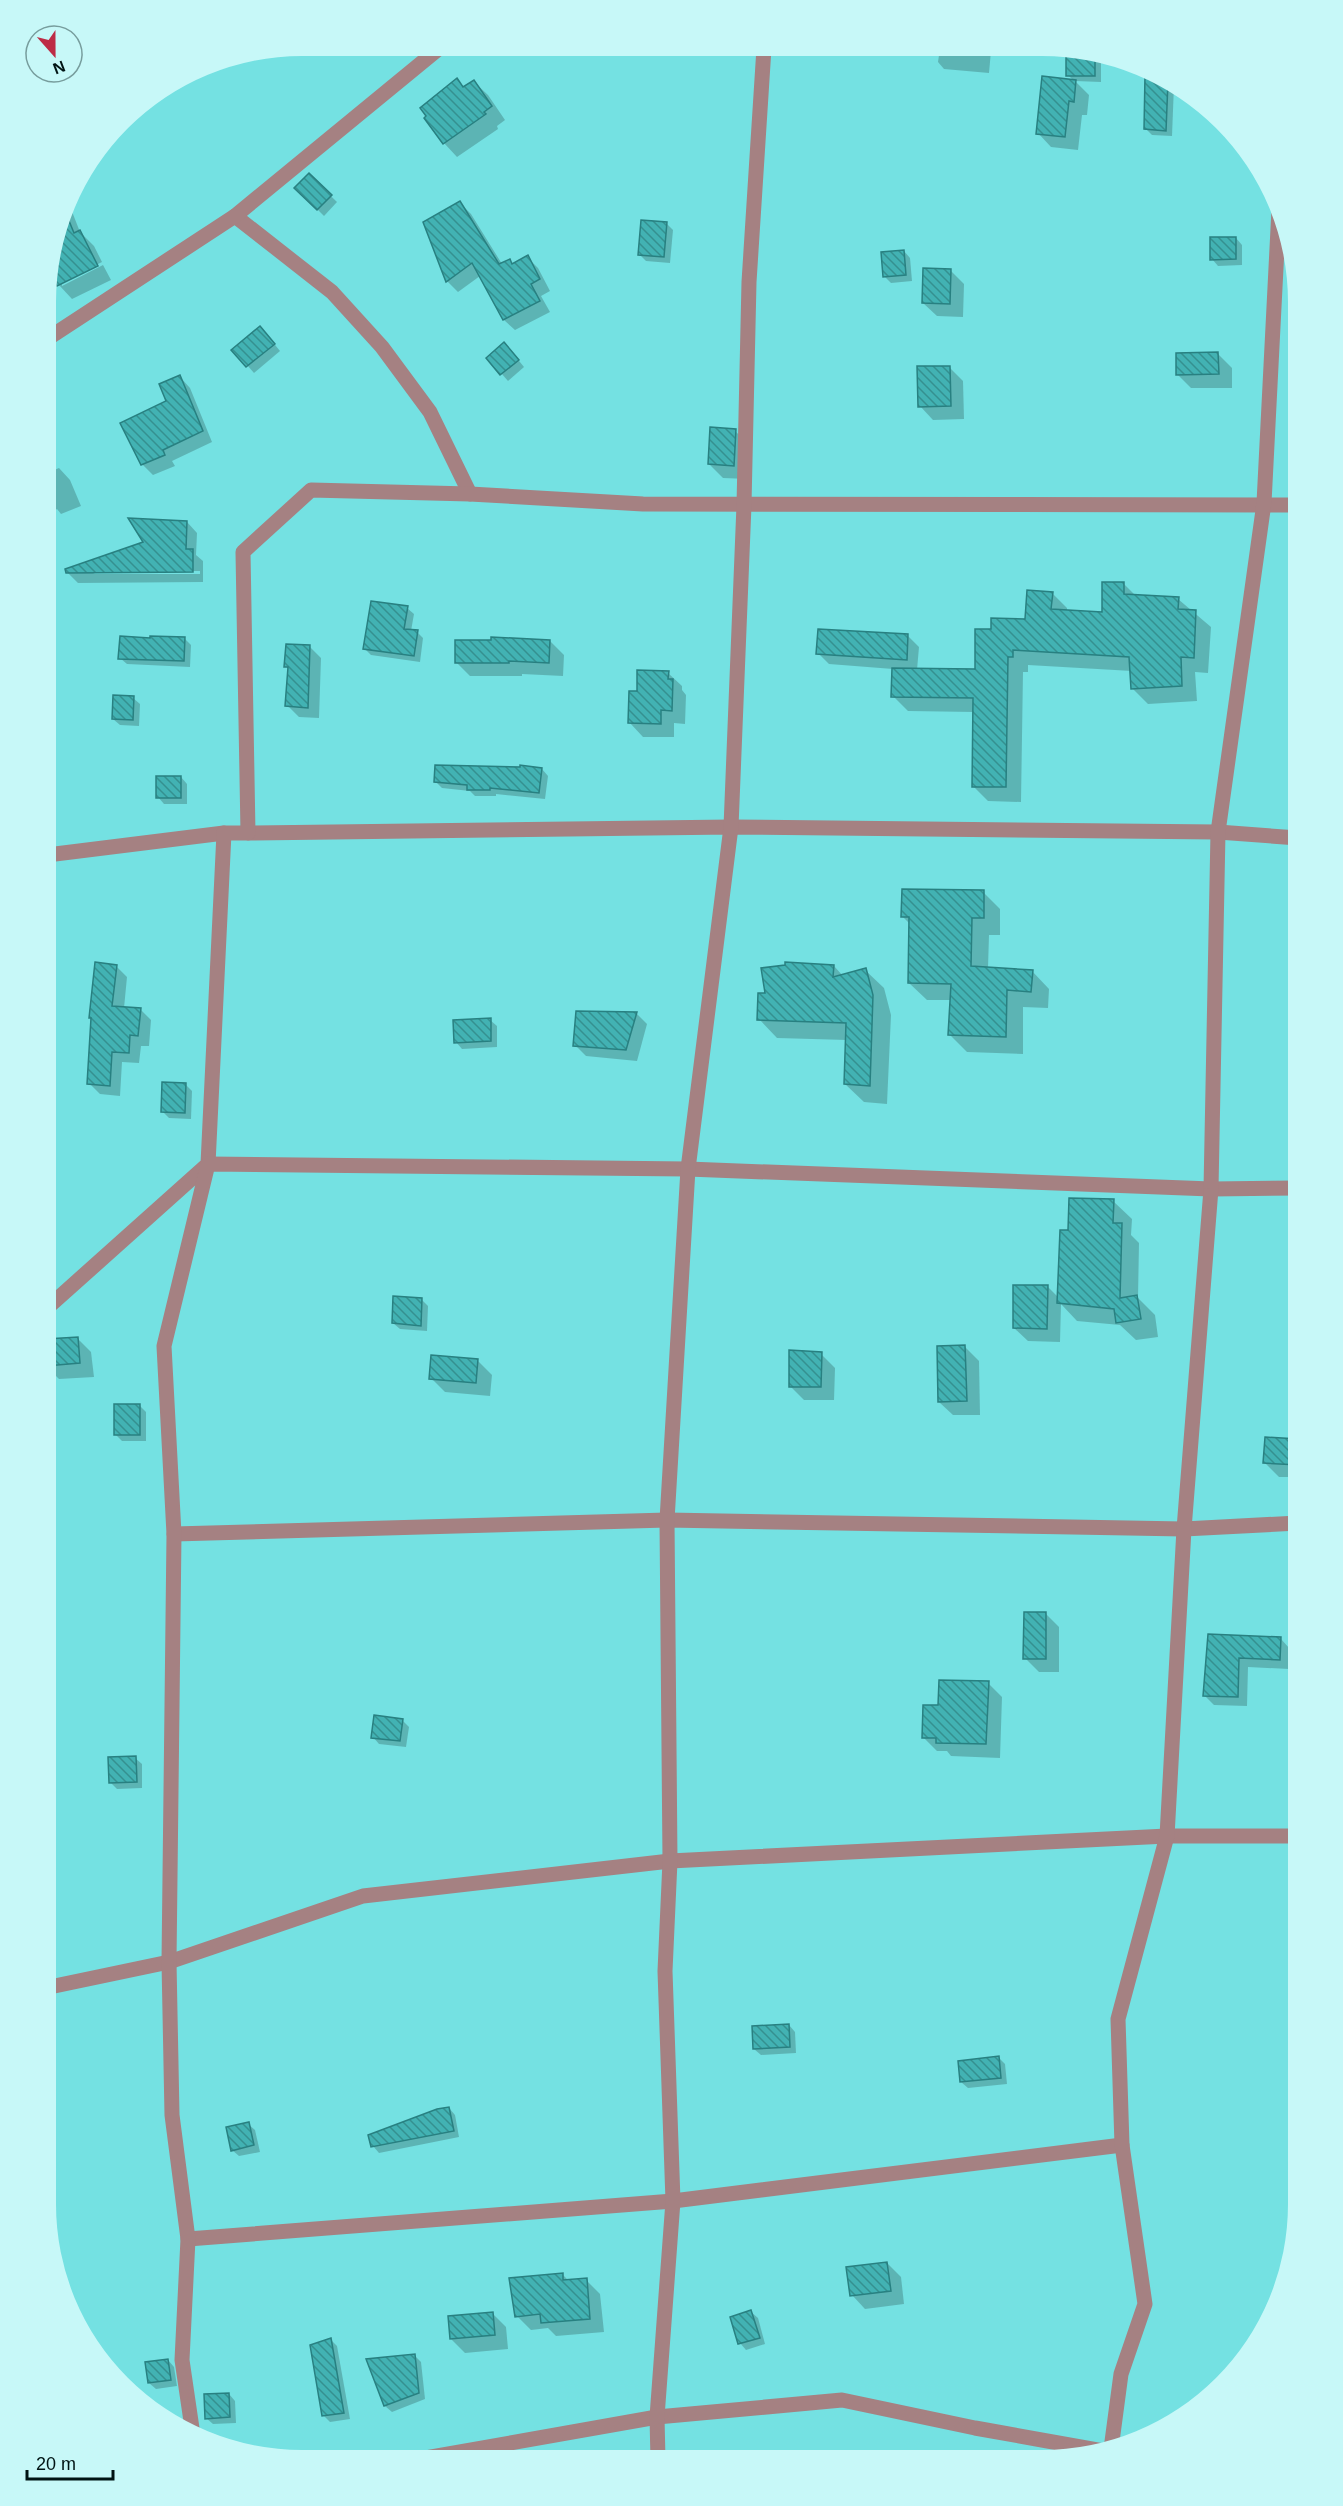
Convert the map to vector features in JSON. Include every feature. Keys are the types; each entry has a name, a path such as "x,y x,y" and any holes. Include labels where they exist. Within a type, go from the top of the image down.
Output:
{"street":[{"path":"56,333 235,216 430,56"},
{"path":"658,2450 657,2417 673,2201 665,1971 670,1862 667,1520 688,1169 731,827 744,505 749,282 763,56"},
{"path":"235,216 332,292 382,347 430,412 470,494"},
{"path":"1112,2440 1120,2374 1145,2304 1122,2145 1118,2019 1167,1836 1184,1529 1211,1189 1218,832 1264,503 1278,234"},
{"path":"248,833 243,552 311,490 470,494 643,504 1288,504"},
{"path":"56,854 224,833 731,827 1218,832 1288,837"},
{"path":"192,2424 183,2360 188,2239 172,2115 169,1962 174,1534 164,1346 208,1164 224,833"},
{"path":"56,1300 208,1164 688,1169 1211,1189 1288,1188"},
{"path":"174,1534 667,1520 1184,1529 1288,1524"},
{"path":"56,1986 169,1962 363,1896 670,1862 1167,1836 1288,1836"},
{"path":"188,2239 673,2201 1122,2145"},
{"path":"471,2450 657,2417 842,2400 1081,2447"}],"building":[{"path":"1066,57 1095,62 1095,76 1066,76"},
{"path":"1042,76 1076,80 1074,102 1069,101 1065,137 1036,134"},
{"path":"457,78 463,87 474,80 492,106 484,112 486,114 443,144 424,118 426,116 420,108"},
{"path":"1145,79 1168,91 1166,131 1144,129"},
{"path":"309,173 332,195 317,210 294,188"},
{"path":"460,201 499,264 510,259 512,264 528,255 540,279 531,284 540,301 503,320 472,263 446,282 423,222"},
{"path":"641,220 667,222 664,257 638,255"},
{"path":"69,222 74,233 80,230 98,266 57,286 60,254"},
{"path":"1210,237 1236,237 1236,259 1210,260"},
{"path":"904,250 906,275 883,277 881,252"},
{"path":"923,268 951,269 950,304 922,303"},
{"path":"260,326 275,344 246,367 231,350"},
{"path":"504,342 519,360 500,375 486,358"},
{"path":"1218,352 1219,374 1176,375 1176,353"},
{"path":"917,366 950,366 951,406 918,407"},
{"path":"180,375 203,431 163,450 165,455 141,465 120,423 166,401 159,384"},
{"path":"710,427 736,429 734,466 708,464"},
{"path":"128,518 187,521 186,549 193,549 193,572 66,573 65,569 143,542"},
{"path":"1102,582 1124,582 1124,594 1179,597 1178,609 1196,610 1194,658 1181,657 1182,686 1131,689 1129,657 1013,650 1013,657 1008,657 1006,787 972,787 973,698 891,697 892,668 975,669 975,629 991,629 991,618 1025,619 1027,590 1053,592 1051,609 1102,612"},
{"path":"371,601 408,606 404,629 418,630 414,656 363,649"},
{"path":"818,629 908,634 907,660 816,654"},
{"path":"120,636 185,637 184,661 118,659"},
{"path":"491,637 550,640 549,663 509,661 509,663 455,663 455,640 491,640"},
{"path":"286,644 310,645 308,708 285,706 288,667 284,667"},
{"path":"637,670 669,671 668,679 673,679 672,711 661,710 661,724 628,723 629,691 637,691"},
{"path":"113,695 134,696 133,720 112,719"},
{"path":"435,765 520,767 520,765 542,768 539,793 490,788 490,790 467,790 467,785 434,782"},
{"path":"156,776 181,776 181,798 156,798"},
{"path":"902,889 984,890 984,918 972,918 971,966 1033,970 1031,992 1007,990 1006,1037 948,1035 951,984 908,983 909,917 901,917"},
{"path":"95,962 117,965 112,1006 141,1008 138,1036 130,1035 129,1053 112,1052 110,1086 87,1084 91,1018 89,1018"},
{"path":"785,962 834,965 833,977 866,968 873,995 870,1086 844,1084 846,1023 757,1020 758,993 765,993 761,968 785,965"},
{"path":"576,1011 637,1012 626,1050 573,1046"},
{"path":"491,1018 491,1041 454,1043 453,1020"},
{"path":"162,1082 186,1083 185,1113 161,1112"},
{"path":"1069,1198 1114,1199 1113,1223 1122,1223 1120,1298 1137,1295 1141,1319 1116,1323 1114,1309 1057,1303 1060,1230 1068,1230"},
{"path":"1013,1285 1048,1285 1047,1329 1013,1328"},
{"path":"393,1296 422,1298 421,1326 392,1323"},
{"path":"78,1337 80,1363 56,1365 56,1338"},
{"path":"965,1345 967,1401 938,1402 937,1346"},
{"path":"789,1350 822,1352 821,1387 789,1387"},
{"path":"431,1355 478,1359 476,1383 429,1379"},
{"path":"114,1404 140,1404 140,1435 114,1435"},
{"path":"1265,1437 1288,1438 1288,1464 1263,1463"},
{"path":"1024,1612 1046,1612 1046,1659 1023,1659"},
{"path":"1208,1634 1281,1637 1280,1660 1239,1658 1238,1697 1203,1696"},
{"path":"939,1680 989,1681 986,1744 936,1743 936,1738 922,1738 923,1705 938,1705"},
{"path":"374,1715 403,1719 400,1741 371,1738"},
{"path":"136,1756 137,1782 109,1783 108,1757"},
{"path":"789,2024 790,2047 753,2049 752,2026"},
{"path":"999,2056 1001,2078 960,2082 958,2061"},
{"path":"449,2107 454,2131 371,2147 368,2135 437,2109"},
{"path":"249,2122 254,2145 231,2151 226,2127"},
{"path":"887,2262 891,2291 850,2296 846,2267"},
{"path":"563,2273 563,2280 587,2278 590,2319 541,2323 540,2314 515,2317 509,2278"},
{"path":"751,2310 760,2338 738,2344 730,2317"},
{"path":"493,2312 495,2335 450,2339 448,2316"},
{"path":"331,2338 344,2413 322,2416 310,2345"},
{"path":"415,2354 419,2393 384,2406 366,2359"},
{"path":"168,2359 171,2380 148,2383 145,2362"},
{"path":"229,2393 230,2417 205,2419 204,2394"}]}
